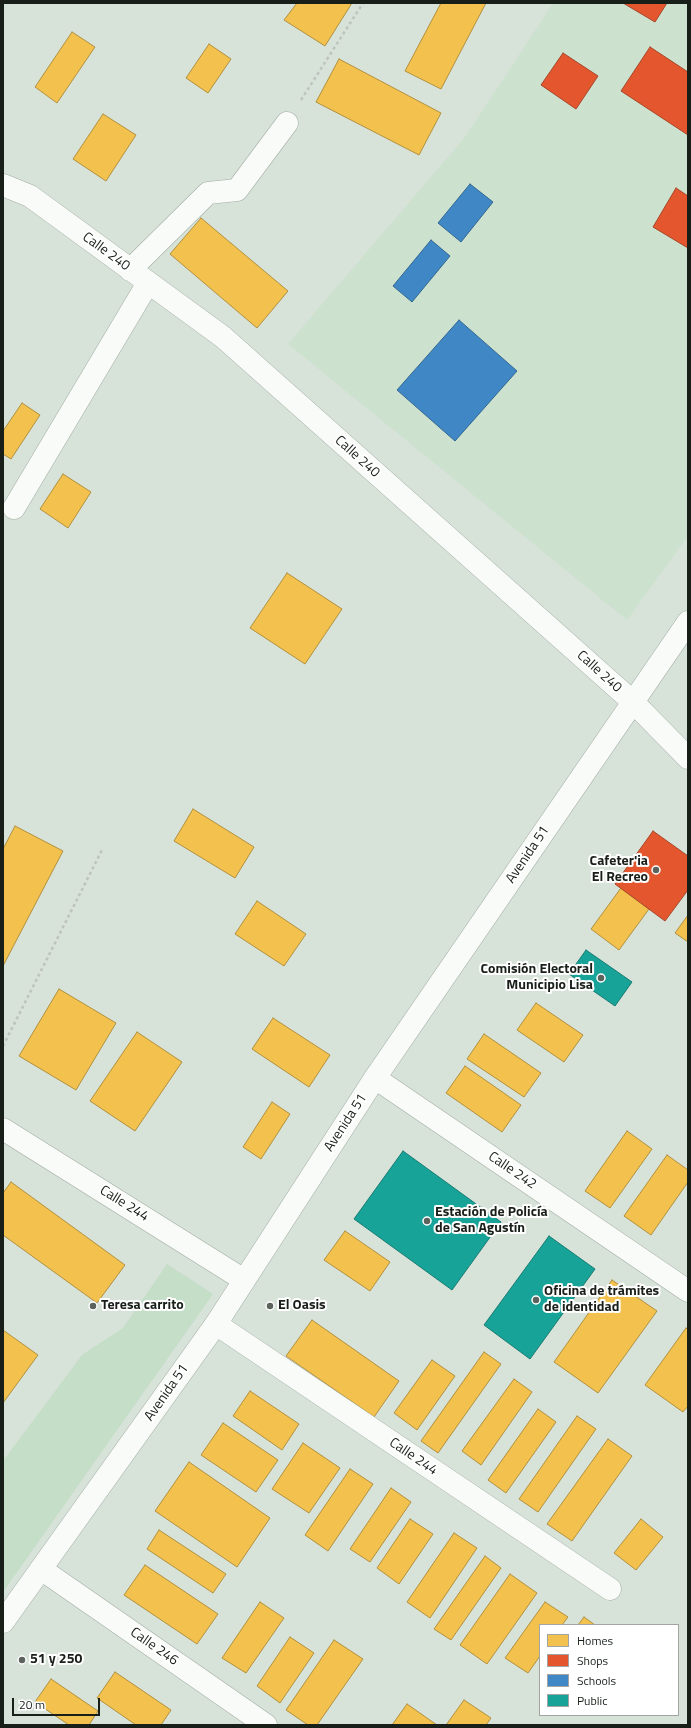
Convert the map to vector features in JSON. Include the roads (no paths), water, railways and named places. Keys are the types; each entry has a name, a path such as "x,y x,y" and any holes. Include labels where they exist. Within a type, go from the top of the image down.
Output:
{"street":[{"path":"130,270 208,193 237,190 287,123"},
{"name":"Calle 240","path":"3,185 30,196 223,338 633,702 688,758"},
{"path":"14,508 148,283"},
{"name":"Avenida 51","path":"3,1622 216,1324 375,1078 688,622"},
{"name":"Calle 242","path":"375,1078 688,1291"},
{"name":"Calle 244","path":"5,1133 244,1280"},
{"name":"Calle 244","path":"216,1324 610,1589"},
{"name":"Calle 246","path":"41,1569 266,1725"}],"place":[{"name":"Cafeter'ia El Recreo","path":"656,870"},
{"name":"Comisión Electoral Municipio Lisa","path":"601,978"},
{"name":"Estación de Policía de San Agustín","path":"427,1221"},
{"name":"Oficina de trámites de identidad","path":"536,1300"},
{"name":"Teresa carrito","path":"93,1306"},
{"name":"El Oasis","path":"270,1306"},
{"name":"51 y 250","path":"22,1660"}]}
